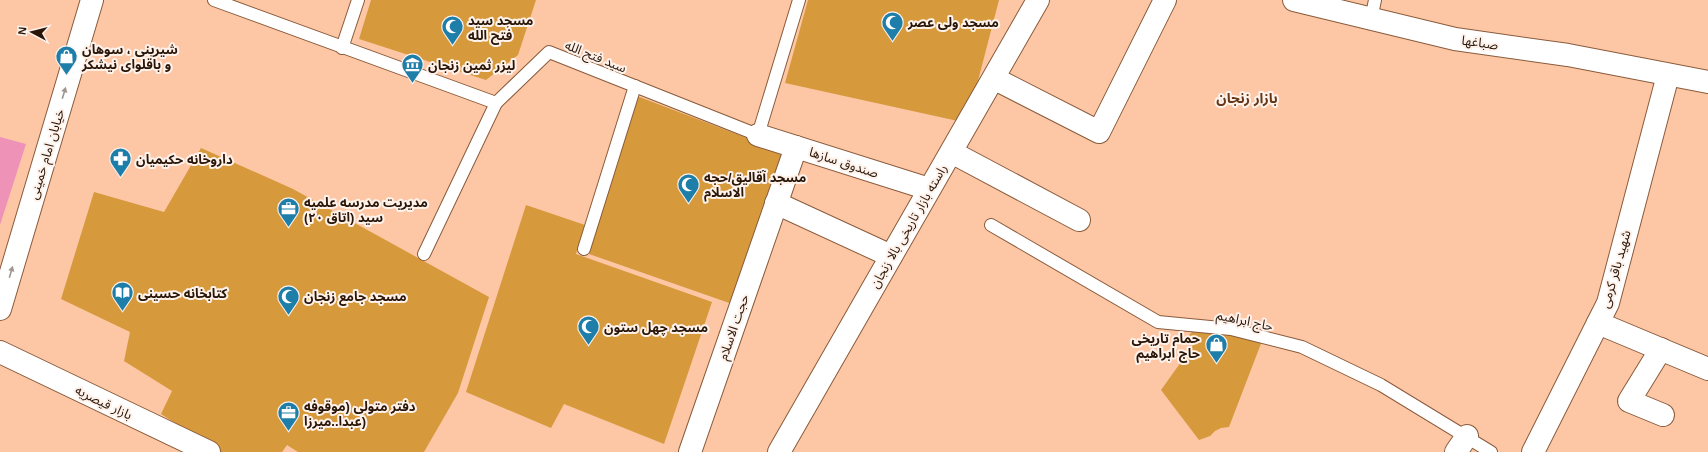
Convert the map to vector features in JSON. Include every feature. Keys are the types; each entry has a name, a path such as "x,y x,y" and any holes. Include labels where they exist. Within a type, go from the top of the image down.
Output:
{"street":[{"name":"خیابان امام خمینی","path":"0,309 92,0"},
{"name":"راسته بازار تاریخی بالا زنجان","path":"779,452 1038,0"},
{"path":"999,80 1099,132 1165,0"},
{"name":"صباغها","path":"1294,0 1373,9 1455,39 1568,55 1708,82"},
{"name":"شهید باقر کرمی","path":"1532,452 1608,302 1668,75"},
{"name":"صندوق سازها","path":"758,135 929,189"},
{"name":"حجت الاسلام","path":"690,452 796,147"},
{"path":"956,154 1079,220"},
{"path":"776,203 892,256"},
{"path":"1598,323 1708,369"},
{"path":"1661,349 1628,401 1663,415"},
{"name":"بازار قیصریه","path":"0,352 209,452"}],"lane":[{"path":"214,0 496,103 424,254"},
{"path":"342,48 358,0"},
{"path":"758,135 799,0"},
{"name":"سید فتح الله","path":"496,103 549,52 758,135"},
{"path":"584,249 635,86"},
{"name":"حاج ابراهیم","path":"991,225 1158,322 1231,329 1302,347 1381,385 1462,444 1491,452"}],"shaded area":[{"path":"0,137 26,144 0,225"}],"building":[{"name":"مسجد سید فتح الله","path":"371,0 536,0 518,55 486,80 359,39"},
{"name":"مسجد ولی عصر","path":"808,0 999,0 967,123 785,83"},
{"name":"مسجد آقالیق/حجه الاسلام","path":"637,96 789,154 735,305 589,254"},
{"name":"مسجد جامع زنجان","path":"201,148 293,189 489,297 458,393 424,452 298,452 287,445 282,452 220,452 161,414 172,391 124,361 130,332 61,299 94,192 164,212"},
{"name":"مسجد چهل ستون","path":"526,205 585,225 576,254 712,302 664,444 564,404 551,428 466,392"},
{"name":"حمام تاریخی حاج ابراهیم","path":"1195,329 1262,341 1229,427 1221,428 1210,436 1199,440 1161,390 1196,341 1189,335"}],"place":[{"name":"مسجد ولی عصر","path":"893,42"},
{"name":"مسجد سید فتح الله","path":"452,46"},
{"name":"شیرینی ، سوهان و باقلوای نیشکر","path":"67,76"},
{"name":"لیزر ثمین زنجان","path":"413,84"},
{"name":"داروخانه حکیمیان","path":"121,178"},
{"name":"مسجد آقالیق/حجه الاسلام","path":"688,204"},
{"name":"مدیریت مدرسه علمیه سید (اتاق ۲۰)","path":"288,228"},
{"name":"کتابخانه حسینی","path":"123,312"},
{"name":"مسجد جامع زنجان","path":"289,316"},
{"name":"مسجد چهل ستون","path":"589,346"},
{"name":"حمام تاریخی حاج ابراهیم","path":"1216,364"},
{"name":"دفتر متولی (موقوفه عبدا..میرزا)","path":"288,432"}],"district":[{"name":"بازار زنجان","path":"1247,98"}]}
